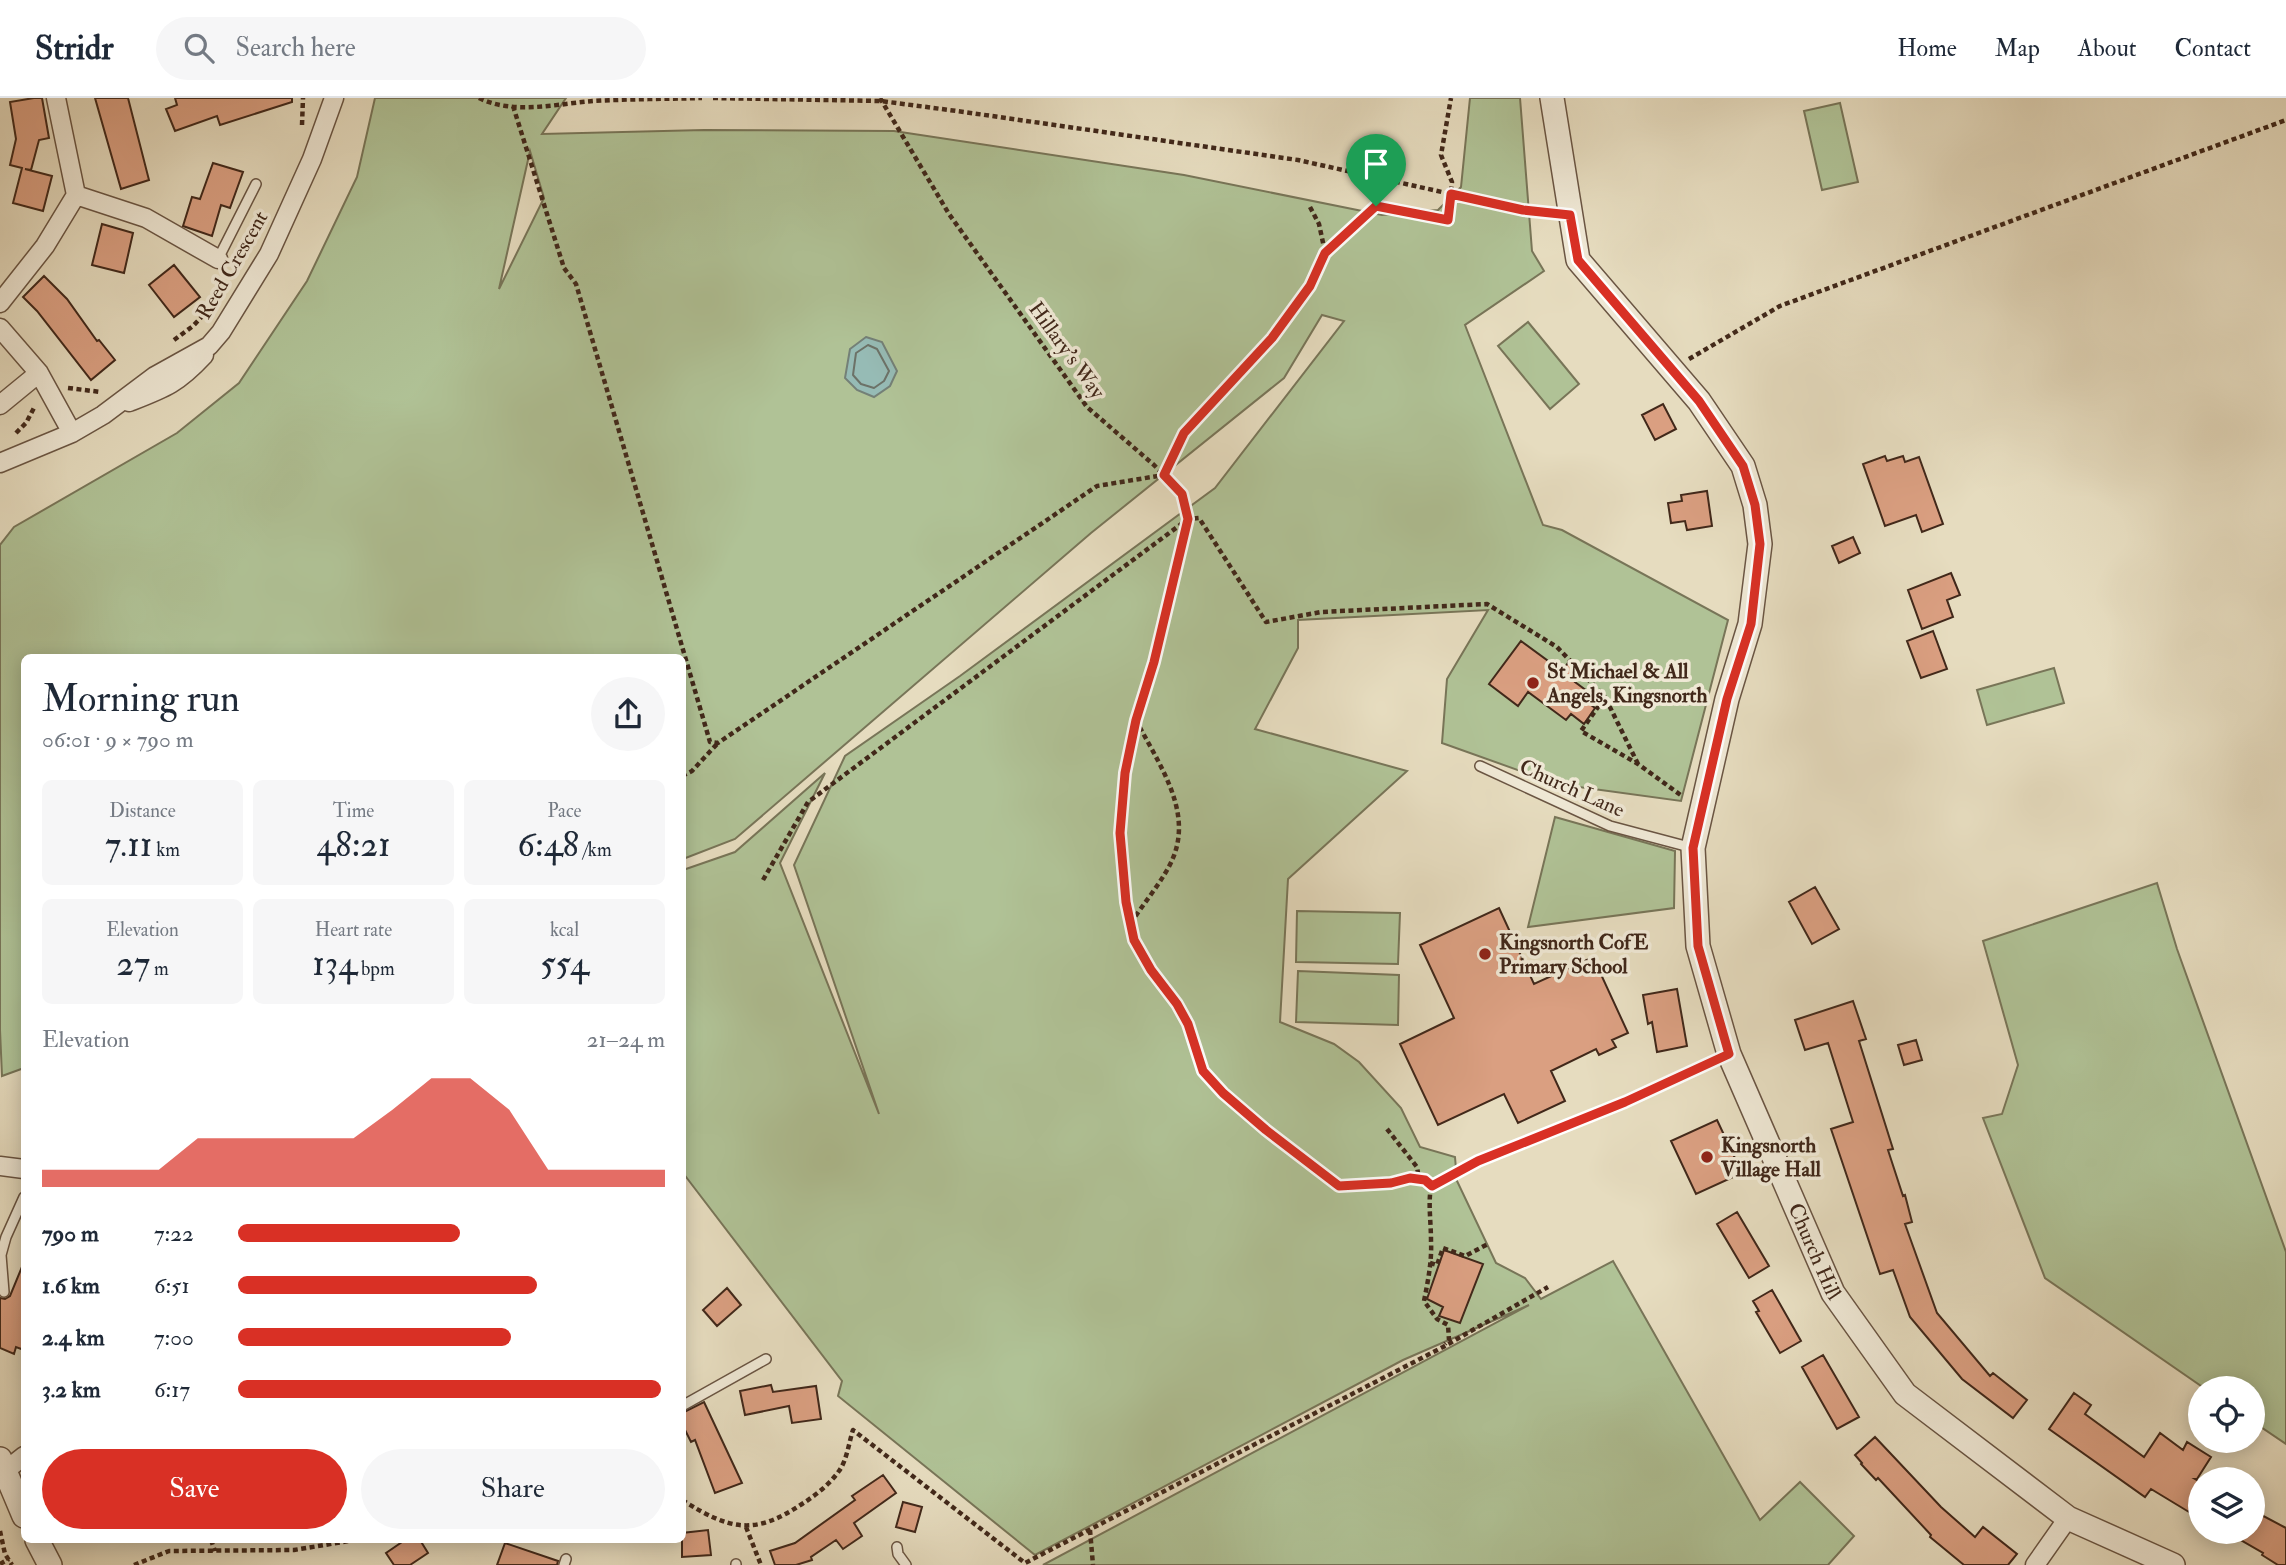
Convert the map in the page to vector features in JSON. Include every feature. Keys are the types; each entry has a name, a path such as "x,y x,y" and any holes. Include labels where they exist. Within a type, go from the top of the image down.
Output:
{"street":[{"path":"0,303 45,246 76,195 56,98"},
{"name":"Reed Crescent","path":"72,433 131,401 166,388 187,373 221,332 269,254 312,159 334,98"},
{"name":"Church Hill","path":"1552,98 1578,260 1699,401 1743,466 1755,505 1760,544 1751,624 1727,699 1693,848 1698,946 1729,1054 1833,1293 1905,1394 2068,1518 2173,1565"},
{"path":"76,195 146,218 218,259"},
{"path":"0,328 39,373 72,433 0,463"},
{"path":"0,405 39,373"},
{"path":"0,476 47,445"},
{"path":"0,1166 21,1167"},
{"path":"21,1457 2,1465 21,1509"},
{"path":"2035,1565 2068,1518"},
{"path":"39,1543 50,1565"}],"lane":[{"path":"218,259 256,184"},
{"name":"Church Lane","path":"1480,766 1609,826 1693,848"},
{"path":"1478,1161 1625,1102 1729,1054"},
{"path":"4,1292 1,1255 21,1204"},
{"path":"686,1404 766,1359"},
{"path":"897,1547 898,1554 906,1565"}],"path":[{"path":"479,98 503,106 589,100 702,98"},
{"path":"713,98 881,99 1298,160 1523,210 1570,215"},
{"path":"686,774 718,743 1097,486 1164,475 1184,433 1272,338 1310,286 1325,253 1376,206 1448,220 1452,182 1441,155 1451,98"},
{"name":"Hillary's Way","path":"881,99 949,214 1087,407 1182,494 1188,519"},
{"path":"513,106 564,268 576,284 684,654"},
{"path":"1673,368 1780,306 2286,120"},
{"path":"1310,207 1318,224 1325,253"},
{"path":"12,437 26,423 37,401 50,393"},
{"path":"763,880 808,802 1188,519 1199,518 1266,622 1321,612 1487,604 1557,647 1605,697 1639,764"},
{"path":"1188,519 1125,773 1120,833 1134,940 1188,1024 1203,1071 1223,1093 1266,1130 1339,1186 1419,1179 1432,1186"},
{"path":"686,659 710,741 718,743"},
{"path":"1605,697 1581,731 1639,764 1700,809"},
{"path":"1131,923 1173,859 1180,828 1177,803 1136,720"},
{"path":"1387,1129 1417,1167 1419,1179"},
{"path":"1443,1347 1448,1340 1448,1325 1437,1319 1424,1301 1432,1243 1428,1205 1432,1186 1478,1161"},
{"path":"1430,1264 1437,1265 1443,1248 1465,1256 1488,1244"},
{"path":"686,1502 714,1519 746,1527 762,1525 789,1513 818,1493 840,1470 853,1430 1026,1564 1443,1347 1548,1287"},
{"path":"746,1527 761,1565"},
{"path":"1090,1530 1093,1565"},
{"path":"0,1531 5,1554 12,1565"},
{"path":"212,1543 215,1550"},
{"path":"134,1565 169,1551 293,1550 336,1543"},
{"path":"0,1564 9,1559"}],"green space":[{"path":"375,98 566,98 542,134 704,130 894,131 1184,175 1382,215 1438,210 1461,187 1470,98 1520,98 1532,251 1544,271 1465,325 1543,525 1562,530 1728,620 1681,801 1557,784 1442,743 1447,679 1488,610 1298,620 1298,648 1255,729 1407,771 1288,879 1280,1022 1334,1044 1359,1062 1401,1108 1420,1147 1455,1157 1457,1181 1496,1263 1525,1278 1541,1299 1613,1261 1760,1520 1800,1482 1854,1536 1828,1565 1043,1565 1529,1305 1403,1360 1035,1555 838,1396 842,1381 686,1177 686,869 735,852 825,773 780,863 879,1114 794,865 845,756 960,676 1215,488 1344,321 1322,315 1284,378 1091,533 735,839 686,858 686,654 21,654 21,1069 2,1076 0,545 14,527 177,433 239,383 307,281 357,177","holes":["530,151 544,198 499,289"]},
{"path":"1840,103 1858,182 1822,190 1804,111"},
{"path":"1528,322 1579,384 1550,409 1498,346"},
{"path":"2054,668 2064,703 1987,725 1977,690"},
{"path":"1555,817 1675,851 1674,908 1528,927"},
{"path":"2157,883 2177,949 2286,1252 2286,1444 2265,1430 2265,1376 2188,1377 2045,1278 1983,1118 2002,1114 2018,1065 1983,941"},
{"path":"1297,911 1400,913 1398,964 1296,962"},
{"path":"1298,971 1399,975 1398,1025 1296,1022"}],"water":[{"path":"866,337 882,342 897,371 890,386 874,397 857,390 845,378 850,349"}],"building":[{"path":"42,98 49,138 39,140 31,170 25,169 52,176 43,211 13,203 22,168 10,165 16,139 10,102"},
{"path":"95,98 128,98 149,180 121,189"},
{"path":"175,98 292,98 292,102 220,125 217,116 175,131 166,109 177,105"},
{"path":"213,163 243,172 230,208 221,205 212,236 183,226 192,197 200,199"},
{"path":"102,224 133,233 124,273 92,265"},
{"path":"174,265 200,297 174,317 149,285"},
{"path":"44,276 67,299 97,341 99,340 115,360 91,380 23,297"},
{"path":"1663,404 1676,429 1655,440 1642,415"},
{"path":"1885,456 1887,461 1903,456 1905,462 1919,457 1943,524 1922,532 1916,515 1885,526 1863,464"},
{"path":"1707,491 1712,526 1687,530 1685,521 1671,523 1668,503 1682,501 1681,495"},
{"path":"1853,537 1860,553 1839,563 1832,546"},
{"path":"1951,573 1960,595 1947,600 1953,617 1922,629 1908,590"},
{"path":"1933,631 1947,669 1921,678 1907,641"},
{"name":"St Michael & All Angels, Kingsnorth","path":"1521,641 1562,671 1568,663 1582,673 1575,682 1587,691 1582,698 1595,708 1584,724 1571,714 1566,720 1528,692 1518,706 1489,684"},
{"path":"1815,887 1839,929 1812,944 1789,902"},
{"path":"1499,908 1534,984 1593,957 1628,1033 1612,1040 1616,1047 1599,1055 1596,1049 1551,1071 1565,1101 1518,1123 1504,1094 1438,1125 1400,1044 1454,1018 1420,945"},
{"path":"1677,989 1687,1046 1657,1052 1652,1022 1648,1024 1643,995"},
{"path":"1853,1001 1866,1039 1859,1041 1893,1149 1888,1150 1912,1222 1905,1224 1937,1313 1990,1376 1993,1373 2027,1400 2013,1418 1962,1379 1910,1317 1893,1270 1880,1274 1831,1129 1853,1122 1828,1043 1805,1050 1795,1020"},
{"path":"1916,1040 1922,1060 1904,1065 1898,1045"},
{"name":"Kingsnorth Village Hall","path":"1717,1120 1742,1173 1696,1194 1671,1141"},
{"path":"1737,1212 1769,1266 1749,1278 1717,1224"},
{"path":"1444,1250 1483,1264 1460,1323 1439,1316 1443,1307 1427,1299"},
{"path":"21,1269 21,1349 16,1347 14,1354 0,1348 0,1298 10,1296"},
{"path":"727,1288 741,1305 717,1326 703,1310"},
{"path":"1772,1290 1801,1341 1780,1353 1756,1312 1759,1311 1753,1301"},
{"path":"1823,1355 1859,1417 1837,1429 1802,1367"},
{"path":"771,1385 773,1392 816,1386 821,1419 792,1423 789,1406 745,1415 740,1391"},
{"path":"2074,1393 2091,1405 2085,1414 2144,1457 2160,1433 2183,1450 2188,1443 2188,1453 2205,1453 2211,1457 2205,1467 2188,1467 2188,1511 2151,1489 2145,1497 2049,1429"},
{"path":"704,1402 742,1483 715,1493 695,1440 691,1442 686,1432 686,1411"},
{"path":"1875,1437 1941,1507 1975,1537 1983,1527 2017,1554 2008,1565 1964,1565 1930,1537 1855,1455"},
{"path":"883,1475 896,1493 854,1523 862,1536 843,1549 836,1540 811,1557 812,1560 796,1565 775,1565 770,1551 795,1543 855,1500 852,1496"},
{"path":"903,1502 922,1507 915,1532 896,1527"},
{"path":"2265,1517 2286,1528 2286,1565 2278,1565 2262,1555 2263,1553 2247,1544 2265,1544"},
{"path":"708,1530 711,1555 682,1557 682,1543 686,1543 686,1533"},
{"path":"401,1543 422,1543 428,1553 410,1565 394,1565 386,1553"},
{"path":"505,1543 558,1561 557,1565 497,1565"}],"place":[{"name":"St Michael & All Angels, Kingsnorth","path":"1533,683"},
{"name":"Kingsnorth CofE Primary School","path":"1485,954"},
{"name":"Kingsnorth Village Hall","path":"1707,1157"}],"route":[{"path":"1451,194 1523,210 1570,215 1578,260 1673,368 1743,466 1755,505 1760,544 1751,624 1727,699 1693,848 1698,946 1729,1054 1625,1102 1478,1161 1432,1186 1425,1180 1410,1178 1391,1183 1339,1186 1266,1130 1223,1093 1203,1071 1188,1024 1134,940 1126,902 1120,833 1125,773 1136,720 1154,662 1188,519 1182,494 1164,475 1184,433 1272,338 1310,286 1325,253 1376,206 1448,220 1451,194"}]}
